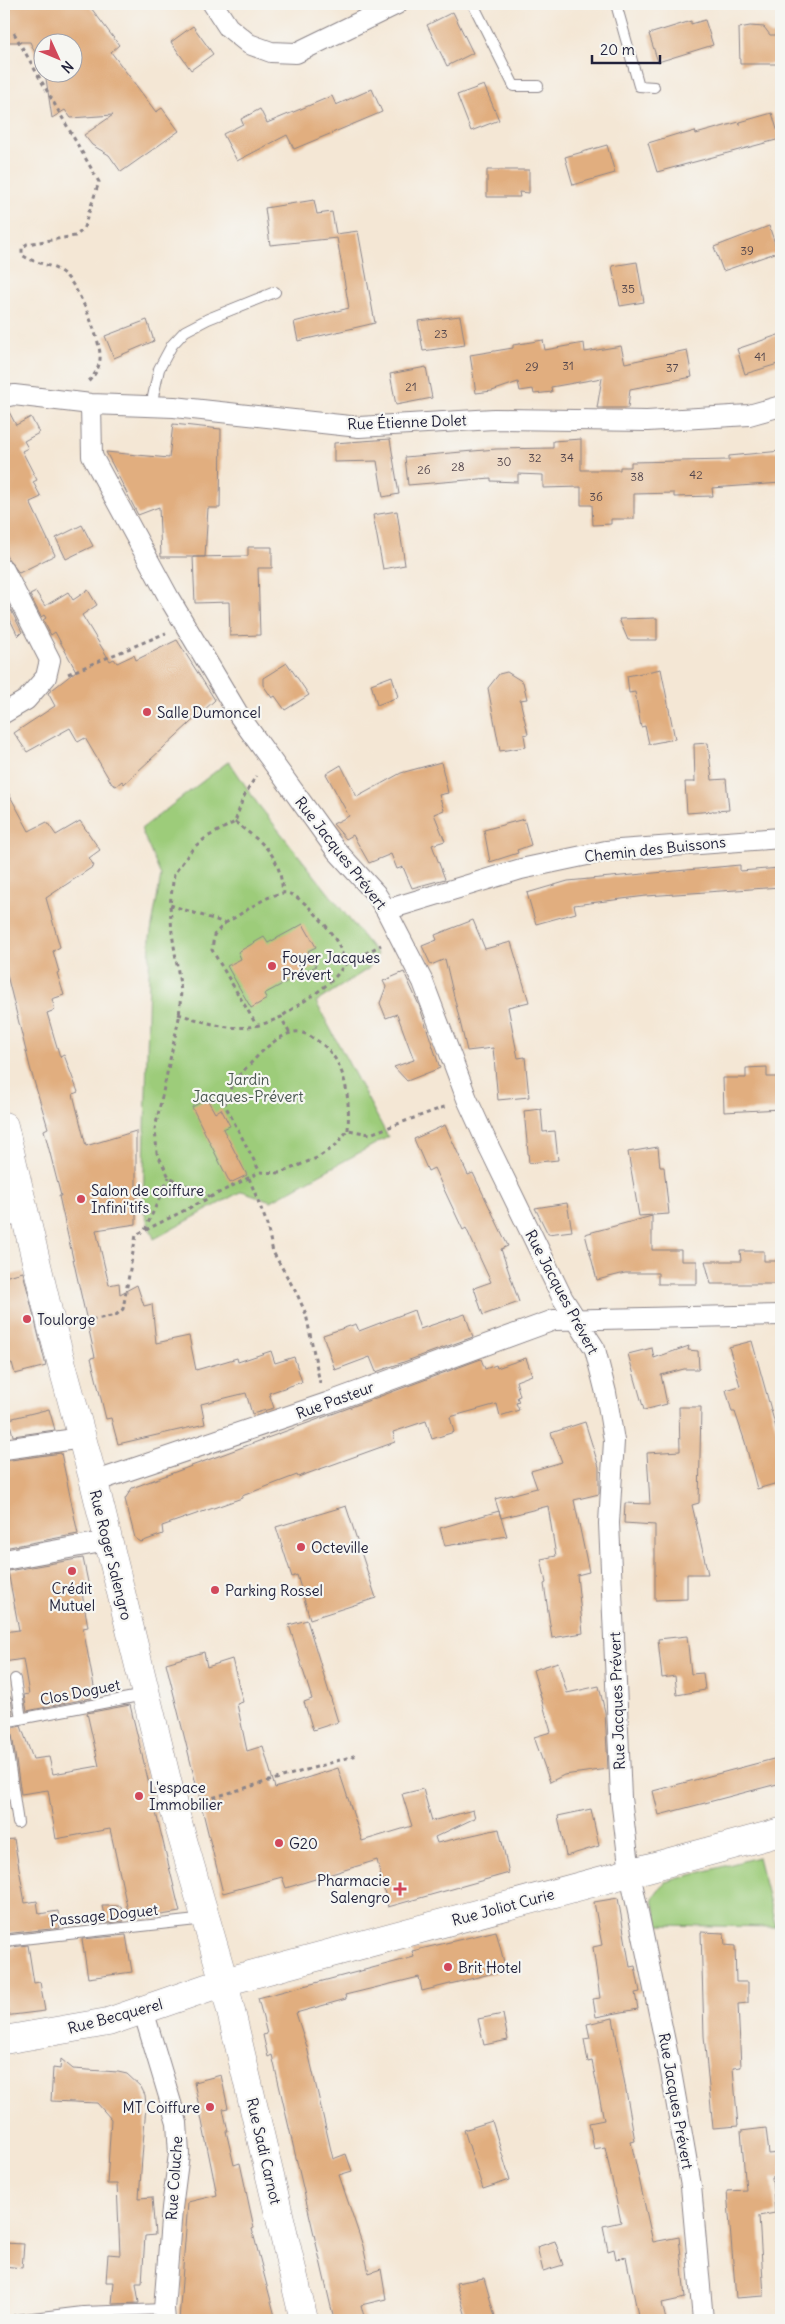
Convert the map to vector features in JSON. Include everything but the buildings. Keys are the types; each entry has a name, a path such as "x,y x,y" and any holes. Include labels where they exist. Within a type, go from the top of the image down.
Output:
{"main road":[{"name":"Rue Roger Salengro","path":"4,1126 14,1215 52,1328 94,1482 174,1809 224,1982"},
{"name":"Rue Joliot Curie","path":"224,1982 781,1832"},
{"name":"Rue Becquerel","path":"4,2040 84,2027 143,2010 224,1982"},
{"name":"Rue Sadi Carnot","path":"224,1982 304,2320"}],"street":[{"path":"212,4 228,27 249,44 271,52 296,53 397,4"},
{"name":"Rue Étienne Dolet","path":"4,397 14,395 91,404 150,406 359,426 494,419 647,421 749,415 781,406"},
{"name":"Rue Jacques Prévert","path":"91,404 92,456 185,626 240,717 336,850 376,894 386,910 423,982 467,1099 563,1299 595,1349 606,1393 614,1441 609,1523 620,1798 630,1873 670,2066 691,2186 703,2320"},
{"path":"4,570 50,660 46,677 26,700 4,713"},
{"name":"Chemin des Buissons","path":"386,910 521,868 606,851 671,844 781,838"},
{"name":"Rue Pasteur","path":"94,1482 327,1403 554,1320 781,1315"},
{"path":"4,1449 82,1438"},
{"path":"4,1560 107,1541"},
{"name":"Rue Coluche","path":"143,2010 177,2123 179,2154 164,2314"}],"lane":[{"path":"473,4 514,86 538,86"},
{"path":"616,4 639,86 654,87"},
{"path":"150,406 159,369 172,345 185,331 208,319 275,292"},
{"name":"Clos Doguet","path":"15,1679 21,1719"},
{"name":"Clos Doguet","path":"4,1722 145,1694"},
{"path":"4,1726 18,1823"},
{"name":"Passage Doguet","path":"4,1941 207,1919"},
{"path":"16,2320 83,2312 164,2314"}],"path":[{"path":"14,33 99,182 83,230 75,236 27,244 22,248 22,255 29,260 58,270 69,279 81,299 100,348 97,371 67,402"},
{"path":"46,677 60,677 185,626"},
{"path":"211,1197 169,1177 157,1153 154,1129 179,1018 181,991 172,933 170,905 174,874 183,860 207,838 235,822 242,798 253,778 273,764"},
{"path":"235,822 266,846 281,874 282,893"},
{"path":"257,1026 212,950 214,935 225,923 266,900 282,893 293,893 305,902 337,942 344,956 344,965"},
{"path":"170,905 225,923"},
{"path":"178,1014 223,1027 247,1028 257,1026 281,1017 335,976 344,965 399,935"},
{"path":"281,1017 290,1034"},
{"path":"52,1328 116,1315 123,1309 136,1235 260,1172 280,1173 317,1158 336,1145 348,1130 350,1111 342,1070 332,1053 321,1043 305,1034 296,1032 280,1038 258,1056 236,1079 227,1092 225,1105 260,1172"},
{"path":"348,1130 370,1134 467,1099"},
{"path":"144,1231 169,1177"},
{"path":"249,1178 266,1221 273,1252 306,1314 318,1377 327,1403"},
{"path":"174,1809 356,1755"}],"green space":[{"name":"Jardin Jacques-Prévert","path":"229,761 257,803 377,954 368,969 316,1002 388,1137 271,1201 242,1191 154,1239 143,1209 150,937 161,876 141,829"},
{"path":"758,1857 776,1927 658,1925 653,1898 665,1882"}],"place":[{"name":"Salle Dumoncel","path":"147,712"},
{"name":"Foyer Jacques Prévert","path":"272,966"},
{"name":"Salon de coiffure Infini'tifs","path":"81,1199"},
{"name":"Toulorge","path":"27,1319"},
{"name":"Octeville","path":"301,1547"},
{"name":"Crédit Mutuel","path":"72,1571"},
{"name":"Parking Rossel","path":"215,1590"},
{"name":"L'espace Immobilier","path":"139,1796"},
{"name":"G20","path":"279,1843"},
{"name":"Pharmacie Salengro","path":"400,1889"},
{"name":"Brit Hotel","path":"448,1967"},
{"name":"MT Coiffure","path":"210,2107"}]}
